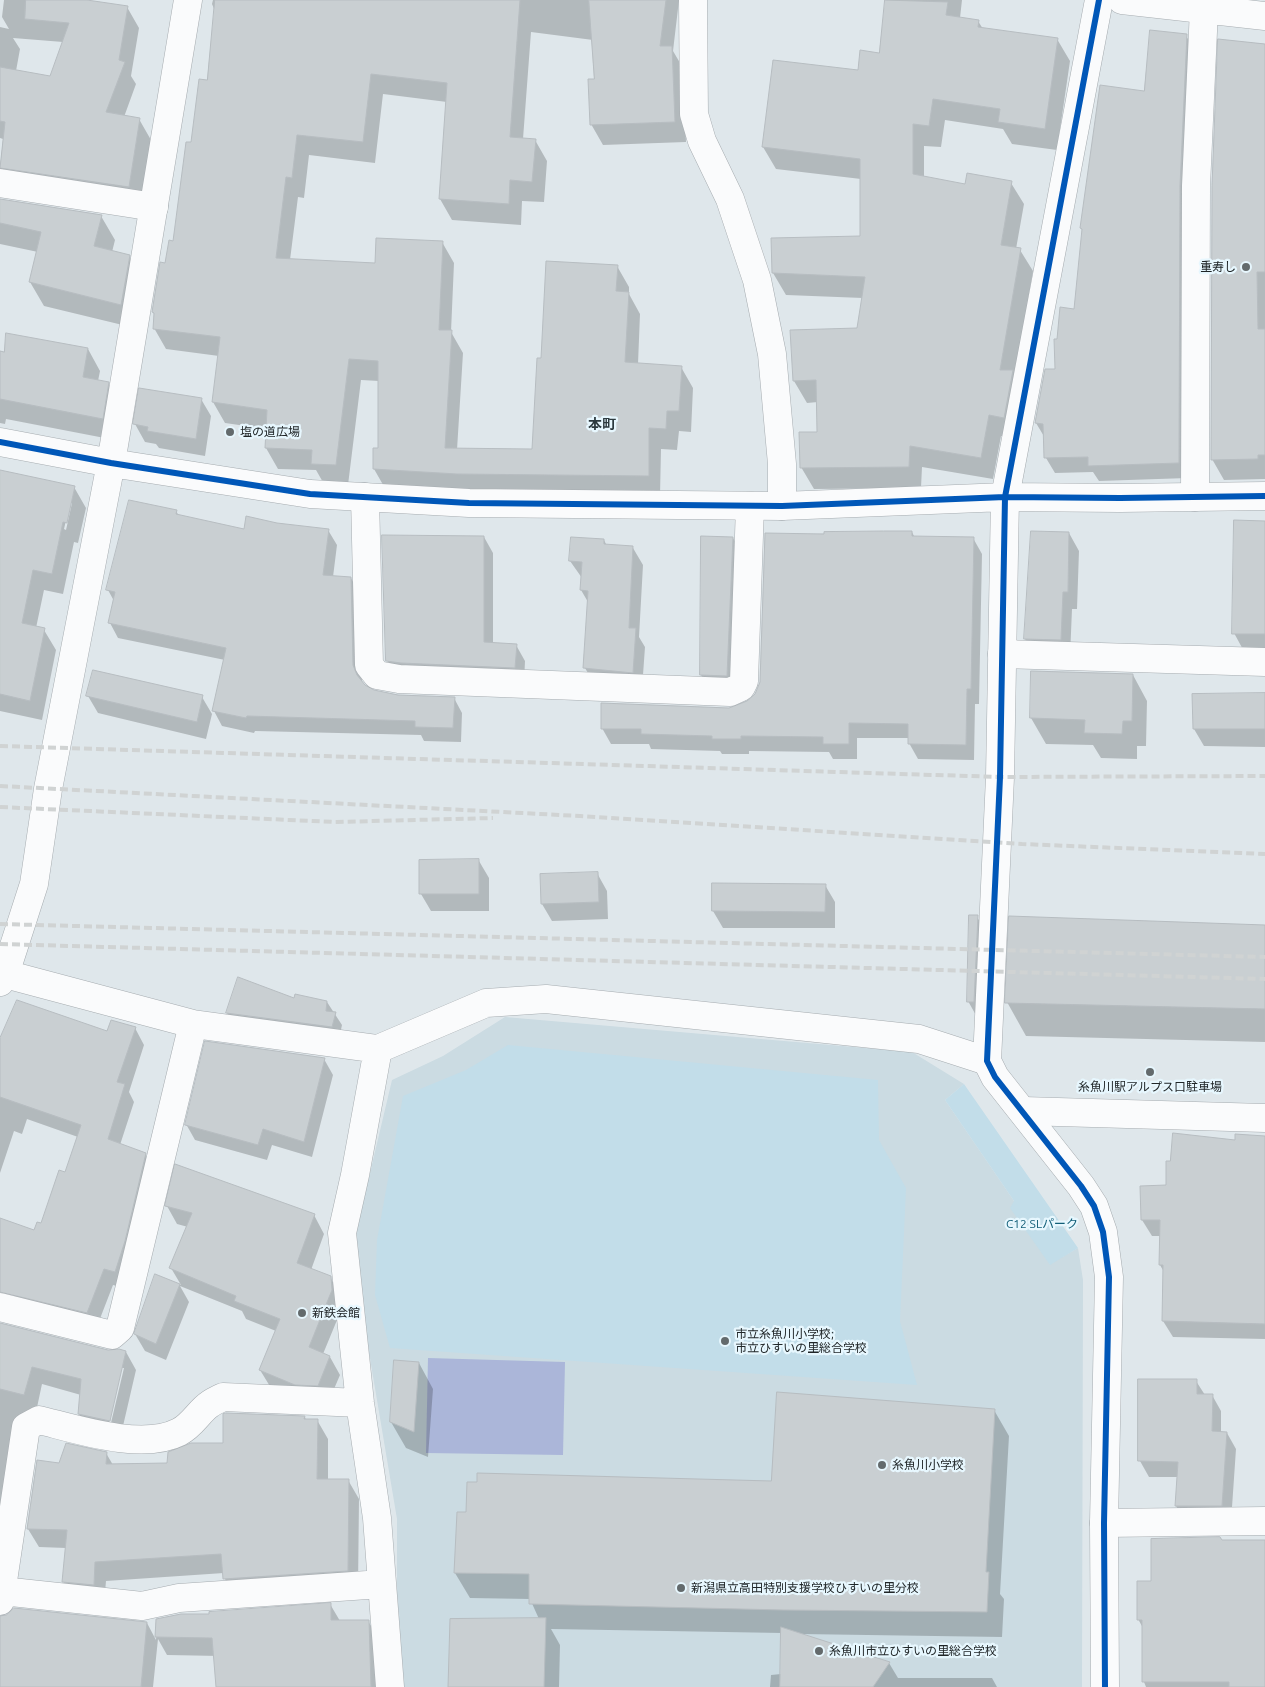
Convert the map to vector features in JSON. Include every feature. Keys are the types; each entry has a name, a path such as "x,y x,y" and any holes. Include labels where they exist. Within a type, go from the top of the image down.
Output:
{"street":[{"path":"188,0 111,463 48,789 34,884 2,978 193,1024 378,1049 486,1002 546,999 919,1039 987,1061"},
{"path":"693,0 694,114 702,142 730,199 757,280 772,354 782,464 782,506"},
{"path":"1099,0 1005,497 1000,777 987,1061 996,1077 1081,1186 1094,1206 1102,1232 1108,1277 1104,1522 1105,1687"},
{"path":"1122,0 1265,16"},
{"path":"1194,497 1196,186 1204,9"},
{"path":"0,183 154,207"},
{"path":"0,442 111,463 310,494 469,503 782,506 1005,497 1265,496"},
{"path":"365,497 369,665 377,675 408,679 730,692 741,687 744,681 750,506"},
{"path":"1002,654 1265,662"},
{"path":"0,1308 112,1335 120,1328 193,1024"},
{"path":"378,1049 355,1176 342,1233 360,1403 377,1518 390,1687"},
{"path":"1022,1111 1265,1118"},
{"path":"360,1403 224,1397 208,1404 197,1418 178,1433 152,1438 111,1438 39,1420 26,1427 1,1596 142,1606 179,1598 382,1584"},
{"path":"1104,1522 1265,1521"}],"shaded area":[{"name":"市立糸魚川小学校; 市立ひすいの里総合学校","path":"505,1017 912,1052 964,1084 945,1100 1014,1201 1050,1264 1078,1248 1083,1280 1082,1687 397,1687 397,1519 360,1299 356,1232 392,1080 443,1056"}],"green space":[{"path":"508,1045 878,1080 879,1140 906,1188 900,1321 917,1385 390,1348 375,1295 377,1240 403,1096 466,1070"},
{"name":"C12 SLパーク","path":"964,1084 1078,1248 1050,1265 1010,1208 1014,1201 945,1100"}],"water":[{"path":"428,1358 565,1362 563,1455 426,1453"}],"building":[{"path":"26,0 87,0 128,6 119,60 125,62 106,112 140,118 129,187 0,168 5,122 0,121 0,67 50,76 69,23 25,19"},
{"path":"215,0 520,0 510,137 536,139 532,182 510,180 509,204 439,199 447,83 371,74 363,142 297,135 292,178 286,177 276,258 375,263 376,238 443,241 439,330 452,330 445,448 532,449 537,358 541,358 546,261 618,265 616,291 629,292 625,362 682,366 679,411 667,411 666,429 649,428 649,476 457,474 373,469 373,448 378,448 378,361 349,359 336,465 311,464 312,450 265,448 267,410 212,402 220,337 153,329 154,313 152,312 160,262 165,263 169,240 173,241 186,142 191,142 199,79 207,80"},
{"path":"589,0 666,0 660,46 672,46 675,122 590,125 588,79 594,79"},
{"path":"885,0 948,2 946,15 979,20 978,27 1058,38 1045,129 998,122 1000,109 933,99 929,126 913,124 913,174 965,184 967,173 1012,181 1001,245 1021,248 1000,370 1013,370 1004,418 989,415 981,458 910,446 909,467 800,468 799,432 817,432 816,380 793,381 790,330 857,328 865,277 772,273 771,238 860,236 860,159 762,147 773,60 858,70 860,50 879,53"},
{"path":"1150,30 1187,34 1180,186 1179,463 1088,466 1088,457 1044,458 1043,424 1035,423 1045,369 1055,369 1054,339 1057,339 1060,307 1074,309 1082,229 1080,228 1100,85 1144,91"},
{"path":"1218,39 1265,44 1265,272 1257,272 1258,329 1265,329 1265,455 1258,455 1258,459 1211,460 1212,186"},
{"path":"0,199 102,215 94,246 130,255 121,305 29,282 41,232 0,223"},
{"path":"6,333 88,348 83,377 109,382 103,419 0,399 0,351 4,352"},
{"path":"139,388 202,398 196,439 147,431 148,427 133,424"},
{"path":"0,470 75,486 67,523 63,522 52,574 33,570 22,623 45,628 30,701 0,694"},
{"path":"129,500 177,510 176,514 244,529 246,516 277,523 329,529 323,575 351,577 353,665 357,675 365,685 374,690 398,695 455,697 453,728 415,727 415,721 247,716 246,718 212,711 226,648 108,623 115,592 106,590"},
{"path":"1234,520 1265,521 1265,634 1232,634"},
{"path":"912,531 912,536 974,537 971,689 967,689 966,745 908,744 908,724 849,723 849,744 823,744 823,737 741,736 741,739 712,739 712,736 641,734 641,729 601,729 601,703 729,708 747,701 755,694 760,682 765,533 824,534 824,532"},
{"path":"1031,531 1069,532 1068,592 1063,592 1061,640 1024,639"},
{"path":"382,535 484,536 484,642 517,644 515,668 386,661"},
{"path":"701,536 733,537 727,676 700,675"},
{"path":"571,537 604,539 604,544 633,546 629,628 636,628 633,673 583,668 588,591 580,590 582,562 569,561"},
{"path":"93,670 203,695 197,722 86,696"},
{"path":"1031,671 1133,674 1132,721 1123,721 1122,734 1084,733 1085,720 1030,718"},
{"path":"1265,693 1265,729 1193,729 1192,694"},
{"path":"479,859 479,894 419,894 419,860"},
{"path":"598,872 599,902 541,904 540,874"},
{"path":"712,883 826,884 825,912 712,911"},
{"path":"969,915 978,915 974,1002 967,1002"},
{"path":"1009,916 1265,925 1265,1009 1005,1003"},
{"path":"238,977 294,998 295,994 327,1001 326,1011 336,1012 332,1027 226,1013"},
{"path":"17,1000 107,1031 111,1020 136,1027 117,1082 125,1084 108,1139 146,1153 125,1241 115,1272 104,1269 87,1313 0,1292 0,1218 34,1230 37,1222 41,1223 59,1170 65,1172 81,1125 0,1097 0,1038"},
{"path":"205,1041 325,1058 304,1142 263,1129 258,1145 185,1125"},
{"path":"1173,1133 1235,1140 1235,1134 1265,1136 1265,1324 1162,1321 1163,1265 1159,1265 1160,1220 1141,1220 1140,1186 1166,1185 1166,1161 1170,1161"},
{"path":"175,1164 315,1214 297,1263 331,1276 332,1290 309,1347 330,1356 318,1386 295,1385 259,1370 280,1319 234,1301 236,1296 169,1268 192,1213 165,1206"},
{"path":"155,1274 180,1284 156,1344 134,1334"},
{"path":"0,1323 108,1350 119,1349 126,1351 110,1421 78,1414 81,1379 32,1367 24,1395 0,1389"},
{"path":"394,1360 419,1362 414,1432 390,1422"},
{"path":"1138,1379 1197,1379 1197,1394 1213,1394 1212,1431 1227,1432 1222,1506 1175,1506 1178,1462 1138,1461"},
{"path":"777,1392 995,1409 986,1572 989,1572 987,1612 783,1610 529,1604 529,1574 454,1573 457,1512 466,1512 467,1482 477,1482 477,1473 771,1481"},
{"path":"223,1414 305,1416 304,1419 318,1419 317,1479 349,1479 348,1571 223,1579 221,1554 95,1562 94,1585 62,1582 67,1530 27,1529 37,1460 59,1463 66,1443 107,1452 106,1464 167,1463 168,1452 191,1443 223,1443"},
{"path":"1220,1537 1222,1540 1265,1540 1265,1687 1229,1687 1229,1682 1142,1682 1142,1620 1137,1620 1137,1581 1151,1581 1151,1539"},
{"path":"331,1603 331,1620 369,1620 371,1687 216,1687 212,1638 155,1637 156,1619 181,1614 209,1614 209,1612"},
{"path":"14,1608 147,1622 141,1687 0,1687 0,1616 6,1615"},
{"path":"546,1618 544,1687 448,1687 450,1619"},
{"name":"糸魚川市立ひすいの里総合学校","path":"781,1627 890,1662 873,1687 780,1687"}],"railway":[{"path":"0,746 1000,777 1265,776"},
{"path":"0,786 580,816 1022,844 1265,854"},
{"path":"0,807 335,822 493,818"},
{"path":"0,924 1265,957"},
{"path":"0,944 1265,979"}],"cycle path":[{"path":"1099,0 1005,497 1000,777 987,1061 995,1077 1081,1186 1094,1206 1103,1232 1109,1277 1104,1523 1105,1687"},
{"path":"0,442 111,463 310,494 469,503 782,506 1005,497 1265,496"}],"place":[{"name":"重寿し","path":"1246,267"},
{"name":"塩の道広場","path":"230,432"},
{"name":"糸魚川駅アルプス口駐車場","path":"1150,1072"},
{"name":"新鉄会館","path":"302,1313"},
{"name":"市立糸魚川小学校; 市立ひすいの里総合学校","path":"725,1341"},
{"name":"糸魚川小学校","path":"882,1465"},
{"name":"新潟県立高田特別支援学校ひすいの里分校","path":"681,1588"},
{"name":"糸魚川市立ひすいの里総合学校","path":"819,1651"}],"district":[{"name":"本町","path":"602,424"}]}
